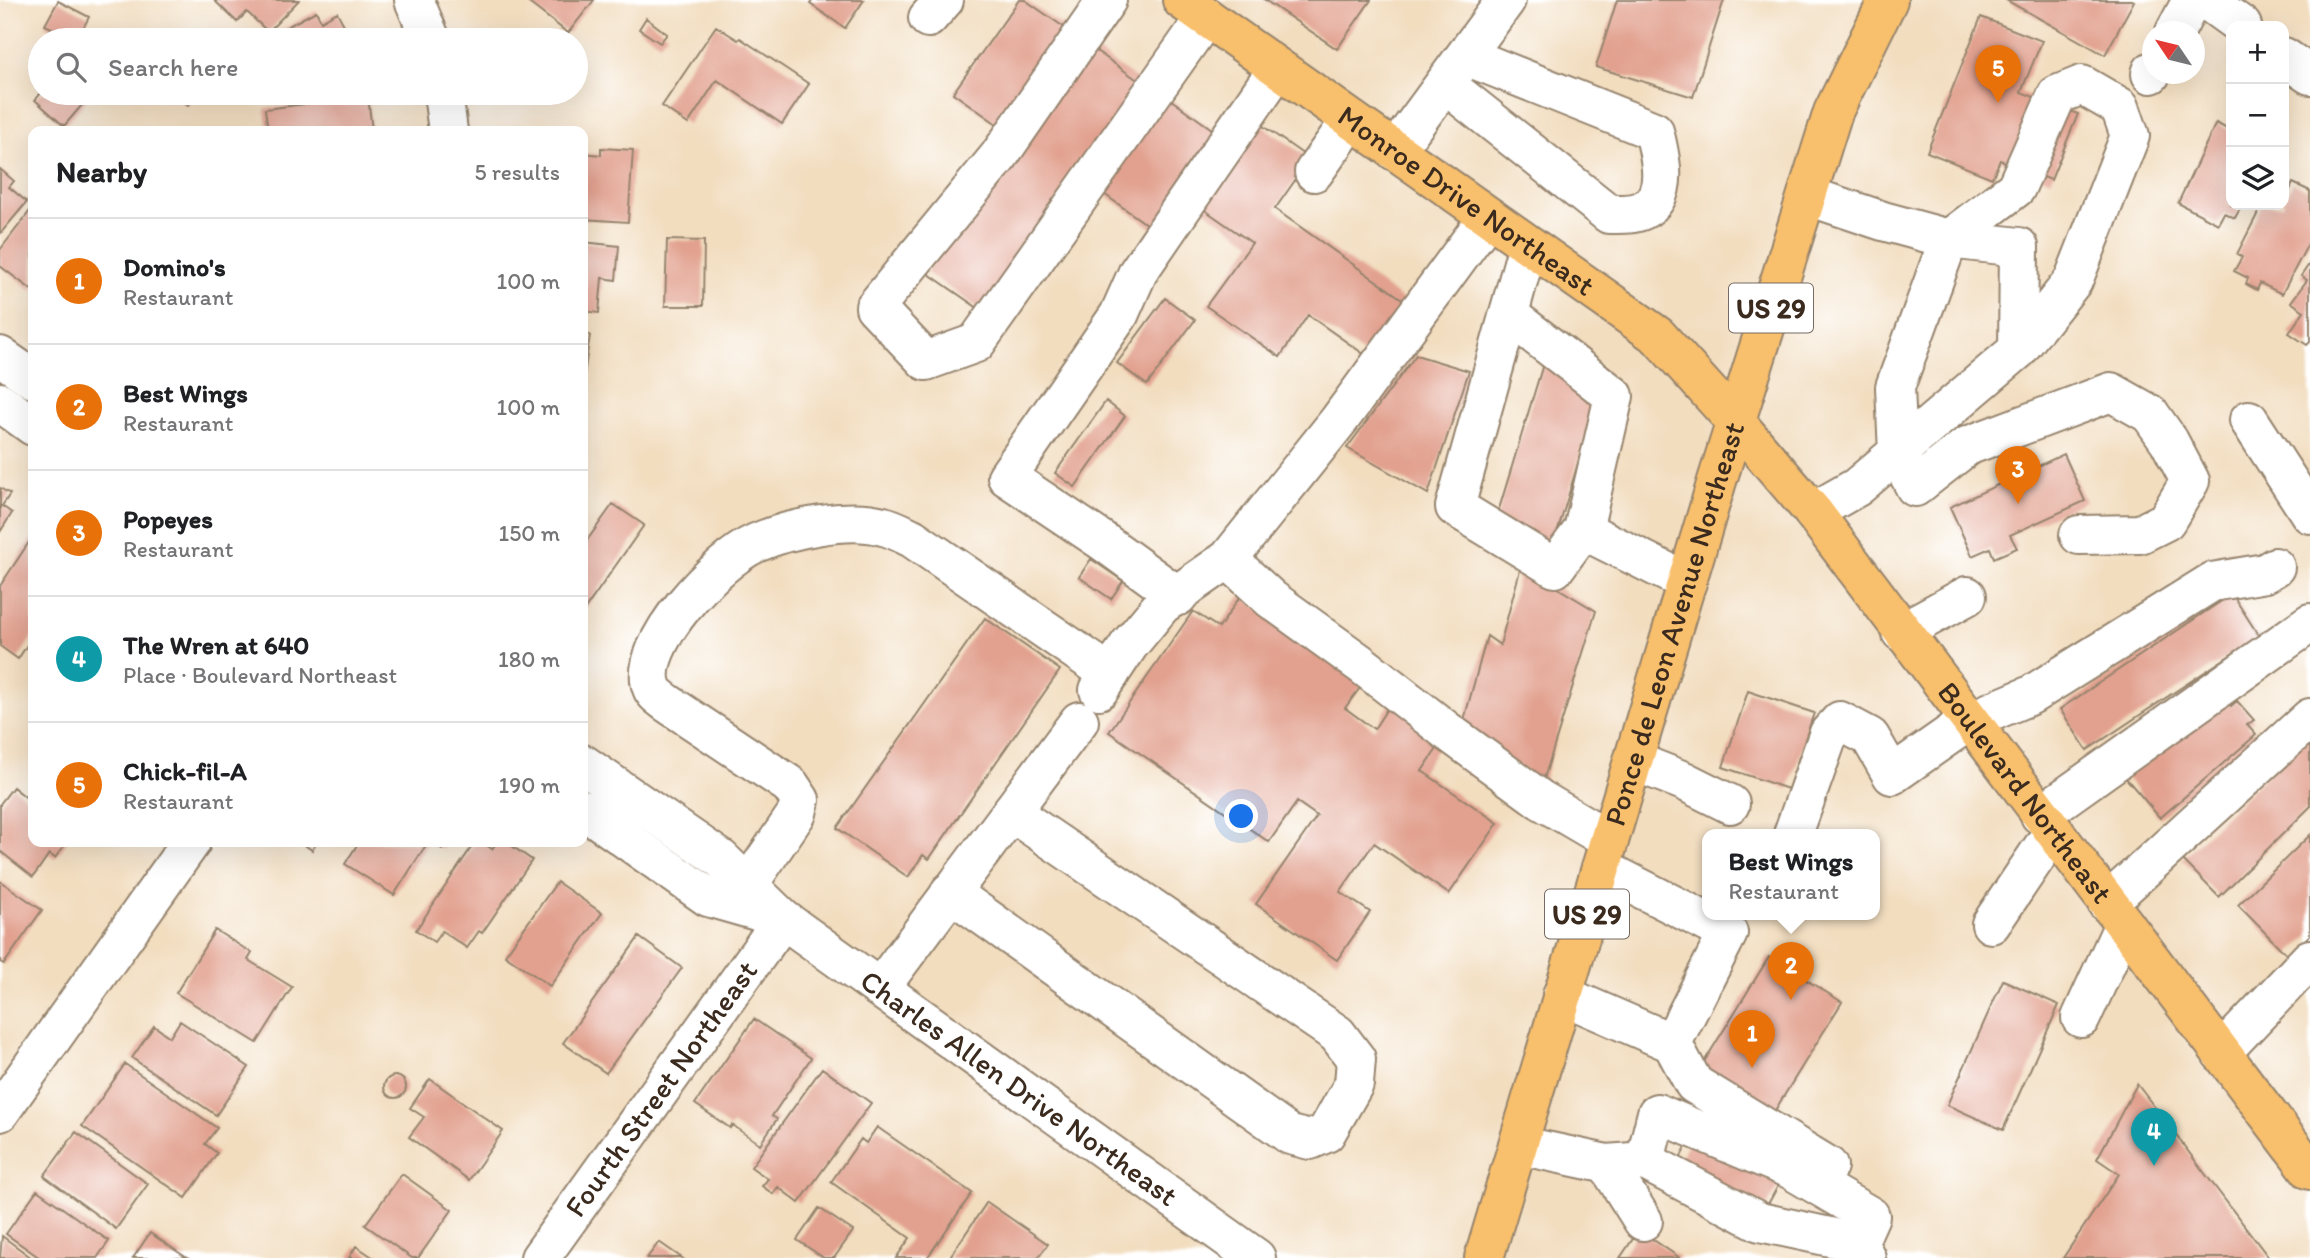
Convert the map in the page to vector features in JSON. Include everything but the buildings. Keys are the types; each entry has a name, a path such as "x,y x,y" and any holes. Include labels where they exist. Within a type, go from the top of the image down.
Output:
{"main road":[{"name":"Ponce de Leon Avenue Northeast","path":"1483,1258 1735,421 1833,112 1888,0"},
{"name":"Monroe Drive Northeast","path":"1194,8 1658,336 1735,421"},
{"name":"Boulevard Northeast","path":"1735,421 1812,512 2310,1170"}],"street":[{"path":"414,0 426,28"},
{"path":"1107,0 999,156 875,307 926,361 976,343 1194,8"},
{"path":"1395,151 1506,0"},
{"path":"2181,21 2192,0"},
{"path":"2206,0 2235,21"},
{"path":"2289,60 2310,75"},
{"path":"1178,596 1007,477 1119,315 1138,272 1278,68"},
{"path":"1455,70 1654,131 1661,169 1661,185 1656,197 1645,209 1632,213 1609,214 1455,70"},
{"path":"1812,512 1857,487 1898,454 2018,349 2073,281 2130,136 2120,107 2082,85 2057,95 2016,188 1949,239 1895,387 1898,454 1915,487 1967,446 2111,392 2150,414 2169,442 2189,481 2166,521 2140,534 2079,535"},
{"path":"445,105 447,126"},
{"path":"1314,172 1351,120"},
{"path":"1808,195 1883,221 1949,239 2019,247 2018,349"},
{"path":"880,988 1162,605 1228,559 1340,419 1488,217"},
{"path":"1509,315 1614,396 1583,530 1555,568 1455,507 1528,245"},
{"path":"0,356 28,376"},
{"path":"0,402 28,422"},
{"path":"2249,420 2310,514"},
{"path":"748,885 797,813 800,800 790,785 667,703 652,690 648,669 661,640 685,602 713,574 754,544 801,528 844,523 881,525 912,538 1104,683"},
{"path":"1583,530 1687,582"},
{"path":"1228,559 1271,599 1362,664 1447,732 1541,800 1605,854 1702,916"},
{"path":"1795,829 1829,733 1840,722 1870,737 1892,775 1969,721 2031,695 2212,582 2265,573 2275,567"},
{"path":"1901,632 1967,596"},
{"path":"1991,924 2047,824 2310,623"},
{"path":"2081,1018 2115,914 2310,718"},
{"path":"1633,761 1730,803"},
{"name":"Charles Allen Drive Northeast","path":"588,767 721,859 783,919 1256,1258"},
{"path":"950,892 1290,1135 1310,1140 1326,1133 1354,1084 1356,1059 1336,1034 1011,812"},
{"name":"Charles Allen Drive Northeast","path":"588,813 708,897 783,919"},
{"path":"0,1112 187,847"},
{"name":"Fourth Street Northeast","path":"540,1258 783,919"},
{"path":"1672,1043 1728,933 1708,920"},
{"path":"2221,1053 2310,959"},
{"path":"1562,995 1672,1043 1694,1084 1828,1166"},
{"path":"1518,1146 1607,1164 1645,1161 1760,1222 1862,1250 1870,1216 1790,1169 1657,1113 1645,1161"},
{"path":"1607,1164 1643,1221"}],"place":[{"name":"Chick-fil-A","path":"1998,103"},
{"name":"Popeyes","path":"2018,504"},
{"name":"Best Wings","path":"1791,1000"},
{"name":"Domino's","path":"1752,1068"},
{"name":"The Wren at 640","path":"2154,1166"}]}
